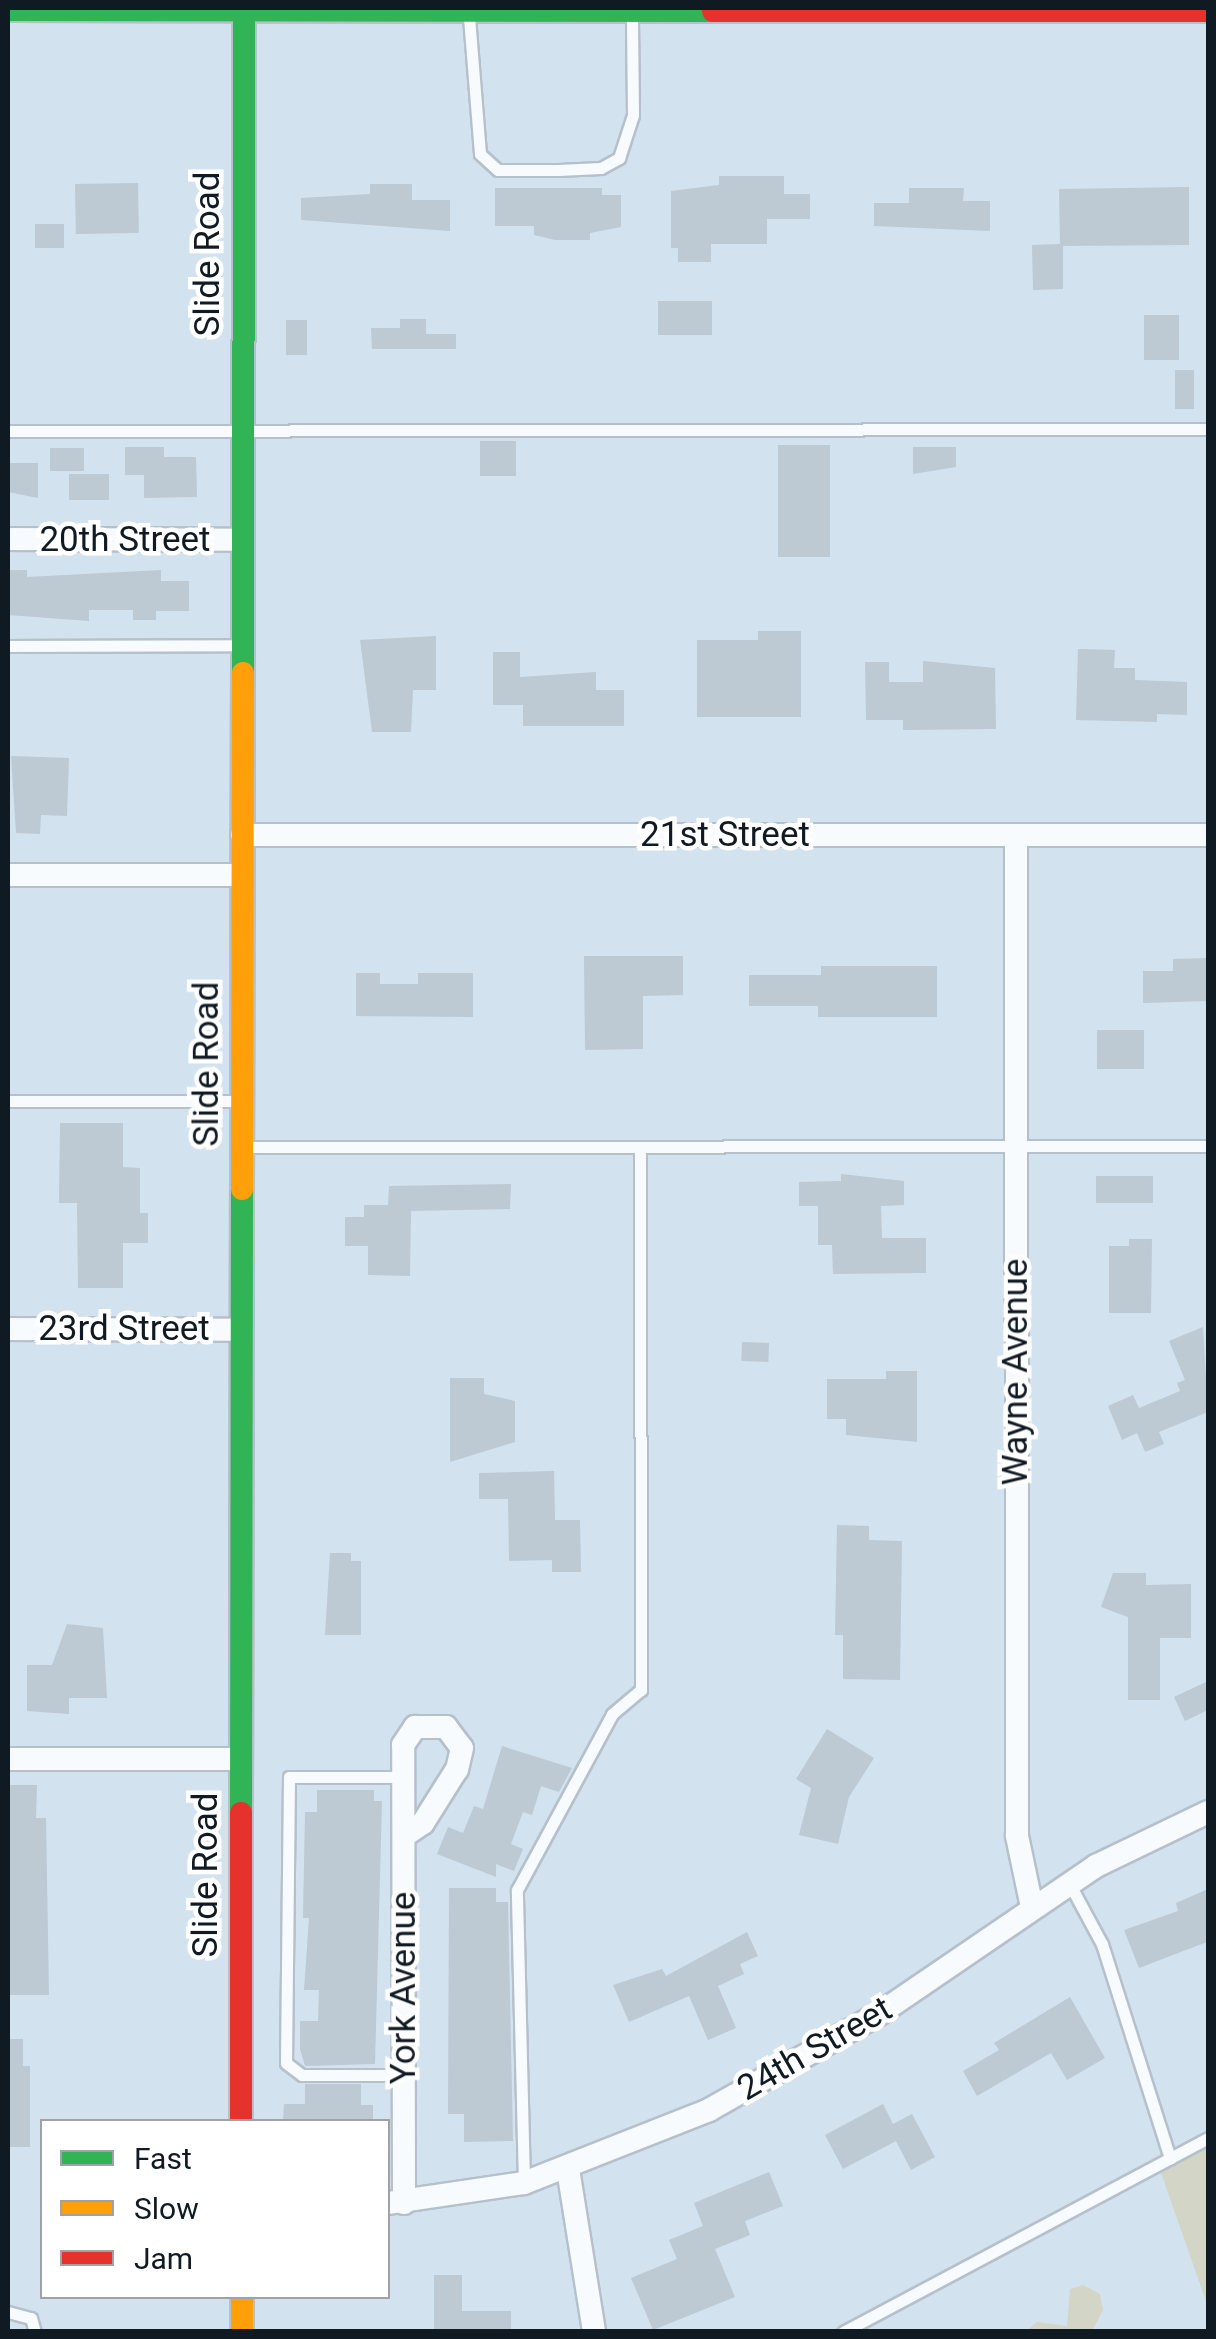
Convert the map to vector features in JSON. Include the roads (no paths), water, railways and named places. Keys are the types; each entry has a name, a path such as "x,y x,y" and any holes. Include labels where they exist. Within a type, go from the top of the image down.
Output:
{"main road":[{"name":"Slide Road","path":"241,2119 244,9"},
{"path":"8,10 1208,10"},
{"path":"242,2299 242,2332"}],"street":[{"name":"20th Street","path":"8,540 243,540"},
{"name":"21st Street","path":"242,835 1208,835"},
{"name":"Wayne Avenue","path":"1016,836 1017,1836 1032,1908"},
{"path":"8,875 242,875"},
{"name":"23rd Street","path":"8,1329 241,1330"},
{"name":"York Avenue","path":"396,2202 404,2076 408,1833 403,1746 415,1727 446,1727 459,1739 457,1769 423,1823 408,1833"},
{"path":"8,1759 241,1759"},
{"name":"24th Street","path":"396,2202 524,2183 710,2110 879,2014 1069,1883 1208,1812"},
{"path":"568,2168 594,2332"}],"lane":[{"path":"468,10 474,135 480,154 498,170 601,168 619,158 633,116 632,10"},
{"path":"8,431 1208,430"},
{"path":"8,646 242,645"},
{"path":"8,1101 242,1101"},
{"path":"242,1147 1208,1146"},
{"path":"524,2183 517,1890 612,1714 642,1690 640,1147"},
{"path":"403,1777 290,1777 286,2063 302,2075 404,2076"},
{"path":"1069,1883 1102,1944 1170,2159"},
{"path":"843,2332 1208,2138"},
{"path":"8,2312 31,2318 35,2332"}]}
